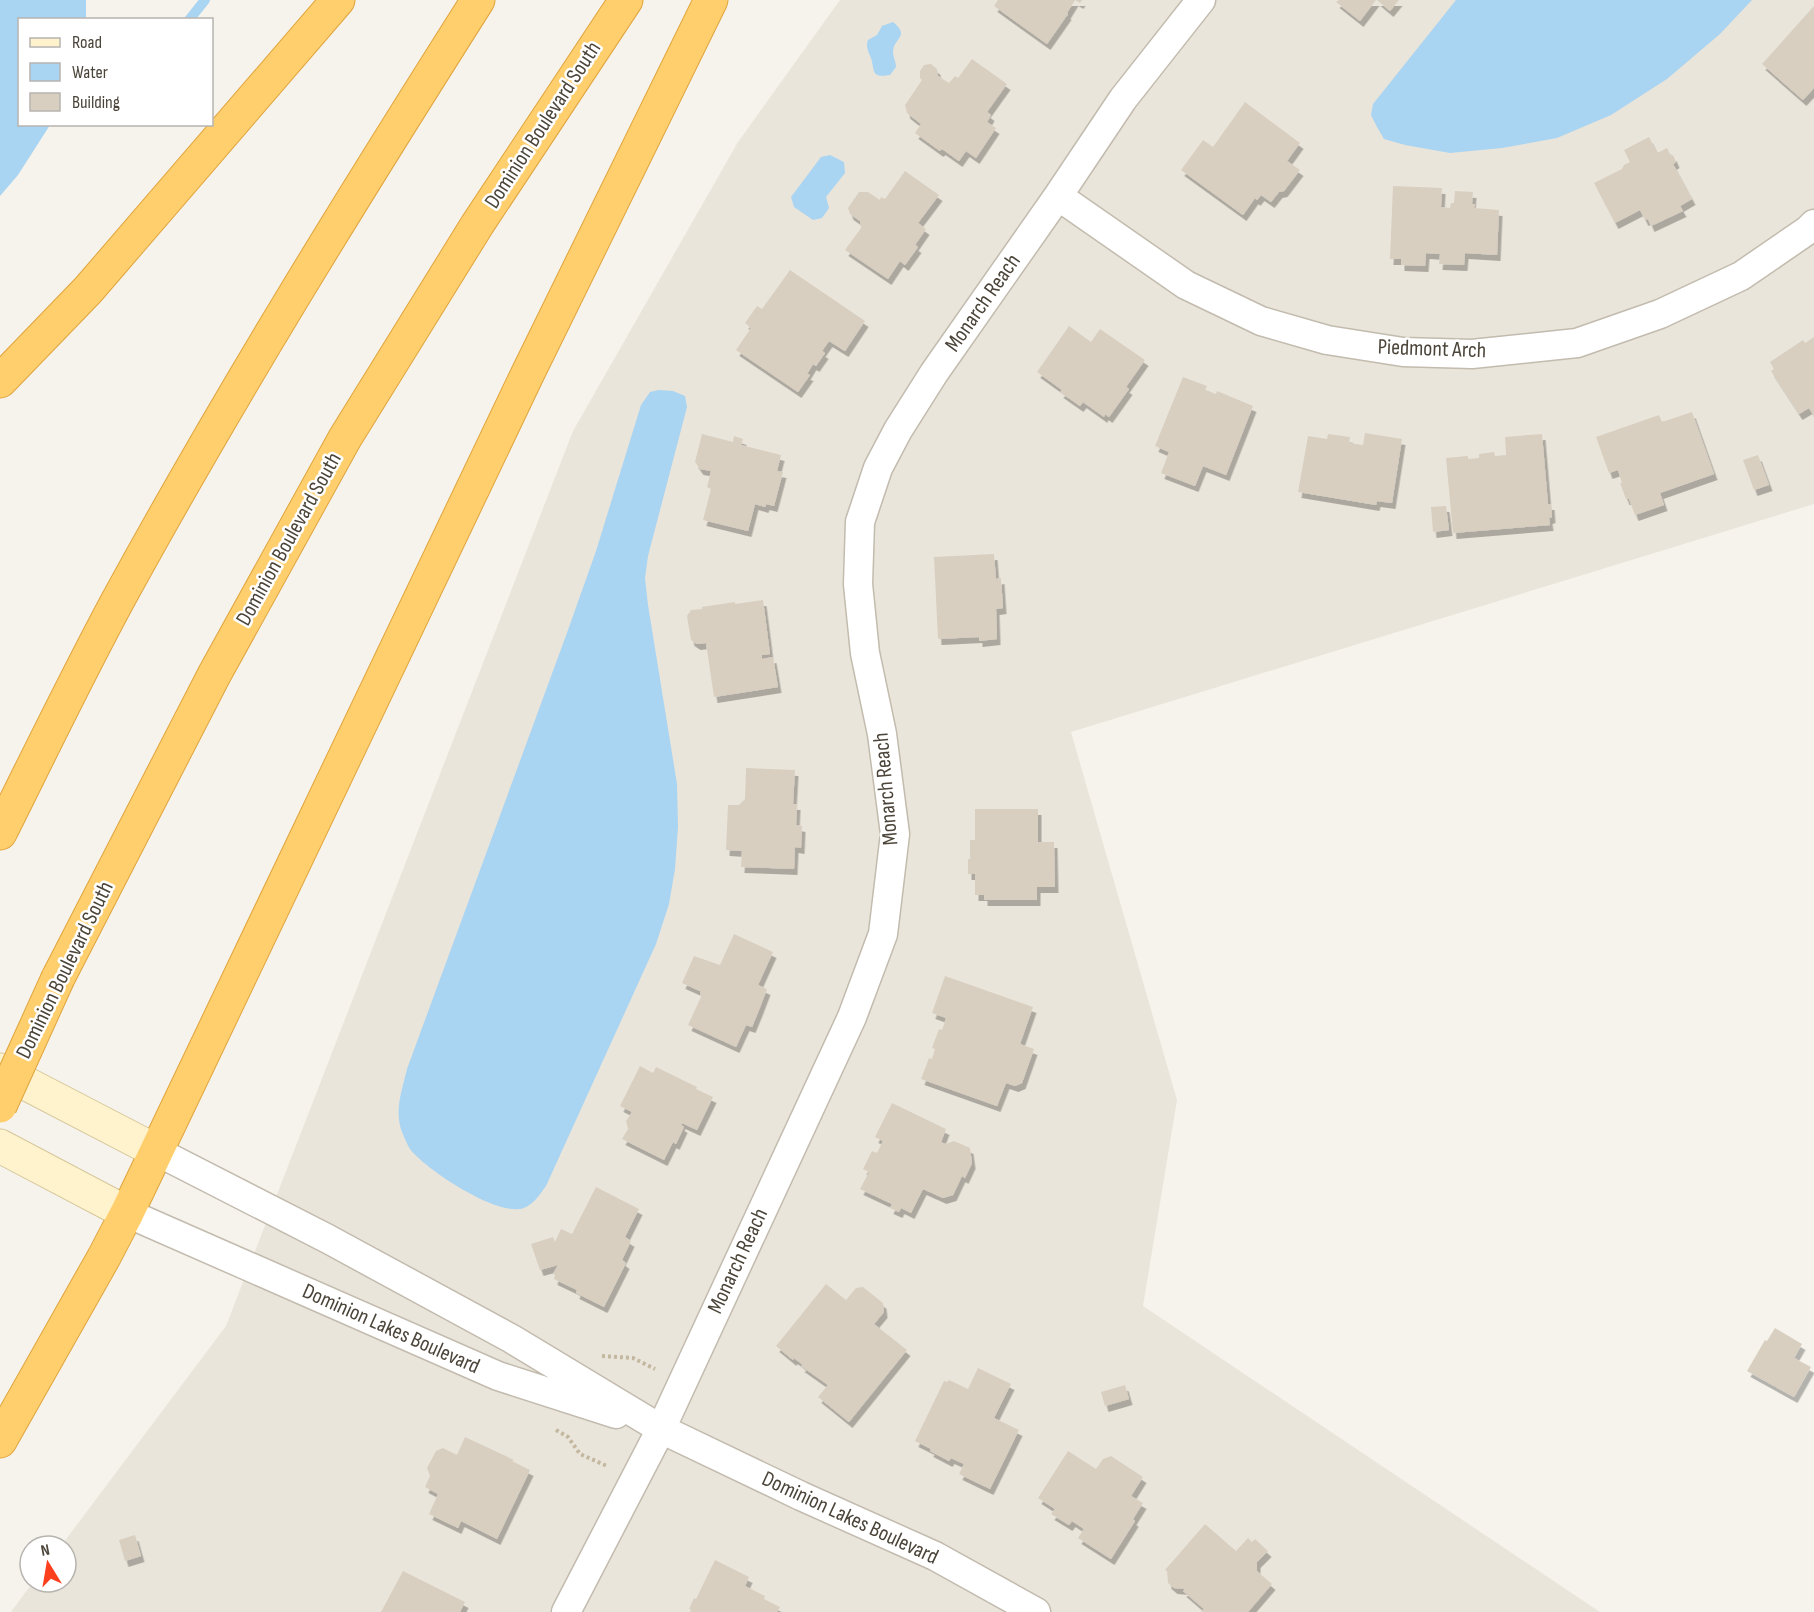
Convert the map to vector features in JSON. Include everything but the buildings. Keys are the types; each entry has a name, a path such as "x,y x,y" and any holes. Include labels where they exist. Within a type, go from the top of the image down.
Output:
{"highway":[{"path":"0,381 88,290 338,0"},
{"path":"0,833 118,602 244,378 478,0"},
{"name":"Dominion Boulevard South","path":"0,1106 58,978 214,675 345,438 477,225 626,0"},
{"path":"0,1441 99,1267 127,1213 527,375 711,0"}],"main road":[{"path":"0,1070 156,1151"},
{"path":"0,1146 127,1213"}],"street":[{"name":"Monarch Reach","path":"566,1612 661,1429 852,1017 884,934 895,834 882,734 866,653 858,584 860,522 878,468 898,430 934,373 1124,99 1201,0"},
{"name":"Piedmont Arch","path":"1058,196 1186,285 1261,321 1327,340 1402,352 1472,354 1577,343 1660,314 1741,276 1814,224"},
{"name":"Dominion Lakes Boulevard","path":"156,1151 328,1239 512,1339 661,1429 801,1496 935,1556 1036,1612"},
{"name":"Dominion Lakes Boulevard","path":"127,1213 498,1376 661,1429"}],"shaded area":[{"path":"840,0 1814,0 1814,504 1071,732 1177,1100 1143,1306 1600,1612 11,1612 24,1594 78,1594 78,1534 70,1534 226,1326 573,431 738,142"}],"water":[{"path":"0,0 86,0 86,18 18,18 18,126 49,126 18,175 0,196"},
{"path":"1456,0 1752,0 1720,34 1667,79 1611,115 1557,138 1502,148 1450,153 1384,139 1371,115 1373,104"},
{"path":"893,22 901,31 893,52 896,67 890,75 880,76 875,73 867,44 868,40 877,35 882,26"},
{"path":"830,155 844,162 845,173 826,197 829,208 822,218 813,220 794,207 791,197 821,157"},
{"path":"673,391 685,396 687,407 648,556 645,578 677,784 678,827 675,869 669,904 656,944 546,1186 531,1204 524,1208 513,1209 498,1206 463,1190 418,1158 410,1149 402,1132 399,1116 400,1100 407,1069 596,551 641,405 650,392"}],"waterway":[{"path":"191,18 205,0"}]}
